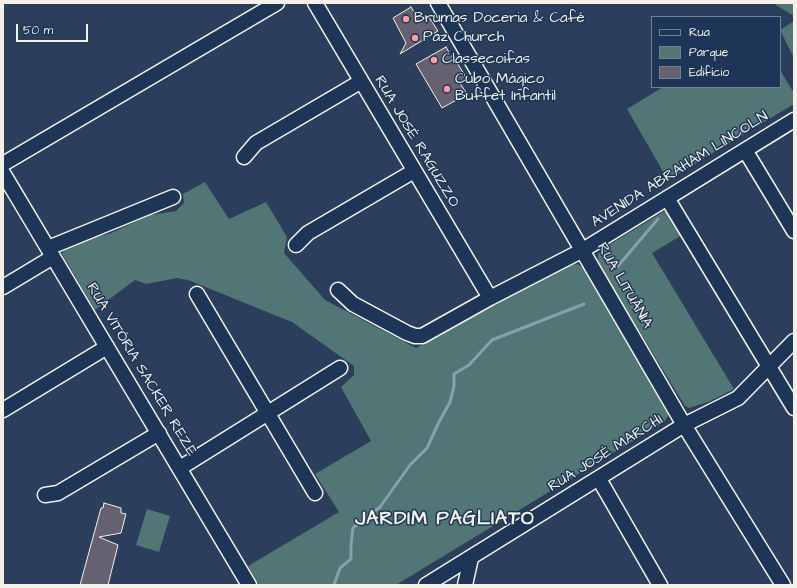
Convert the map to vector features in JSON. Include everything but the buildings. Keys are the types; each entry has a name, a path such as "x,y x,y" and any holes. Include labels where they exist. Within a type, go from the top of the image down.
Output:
{"street":[{"path":"3,164 276,3"},
{"name":"RUA JOSÉ RAGUZZO","path":"314,3 490,298"},
{"name":"RUA LITUÂNIA","path":"438,3 684,425 783,585"},
{"path":"244,157 256,143 360,82"},
{"name":"AVENIDA ABRAHAM LINCOLN","path":"338,290 353,304 415,336 422,336 490,298 583,250 794,120"},
{"path":"745,150 793,228"},
{"path":"296,245 308,233 414,171"},
{"name":"RUA VITÓRIA SACKER REZE","path":"3,173 250,585"},
{"path":"3,286 50,252 173,197"},
{"path":"667,198 794,408"},
{"path":"197,294 315,493"},
{"name":"RUA JOSÉ MARCHI","path":"426,585 684,425 738,398 794,341"},
{"path":"3,410 107,347"},
{"path":"180,468 340,368"},
{"path":"45,495 58,493 159,433"},
{"path":"599,479 660,585"},
{"path":"465,585 471,558"}],"green space":[{"path":"776,3 794,3 794,16 776,5"},
{"path":"794,21 794,58 781,32 781,29"},
{"path":"781,72 794,93 794,104 668,180 627,109 661,88 781,88"},
{"path":"205,182 229,219 266,202 287,237 284,253 325,300 416,348 568,265 577,264 584,268 592,277 669,413 667,418 664,422 396,585 259,585 248,566 339,512 315,474 371,441 341,387 354,375 354,366 292,322 188,280 177,278 146,284 135,280 95,310 62,254 66,245 82,239 109,234 150,215 176,211 184,203 183,194"},
{"path":"667,211 682,235 652,253 734,389 708,402 689,408 685,406 602,270 598,261 598,255 601,250"},
{"path":"147,509 170,516 159,552 136,545"}],"waterway":[{"path":"618,266 658,219"},
{"path":"334,585 340,568 351,559 353,528 380,507 410,465 427,448 450,402 454,386 454,374 469,365 492,340 584,304"}],"place":[{"name":"Brumas Doceria & Café","path":"406,19"},
{"name":"Paz Church","path":"415,38"},
{"name":"Classecoifas","path":"434,60"},
{"name":"Cubo Mágico Buffet Infantil","path":"447,89"}],"district":[{"name":"JARDIM PAGLIATO","path":"445,520"}]}
